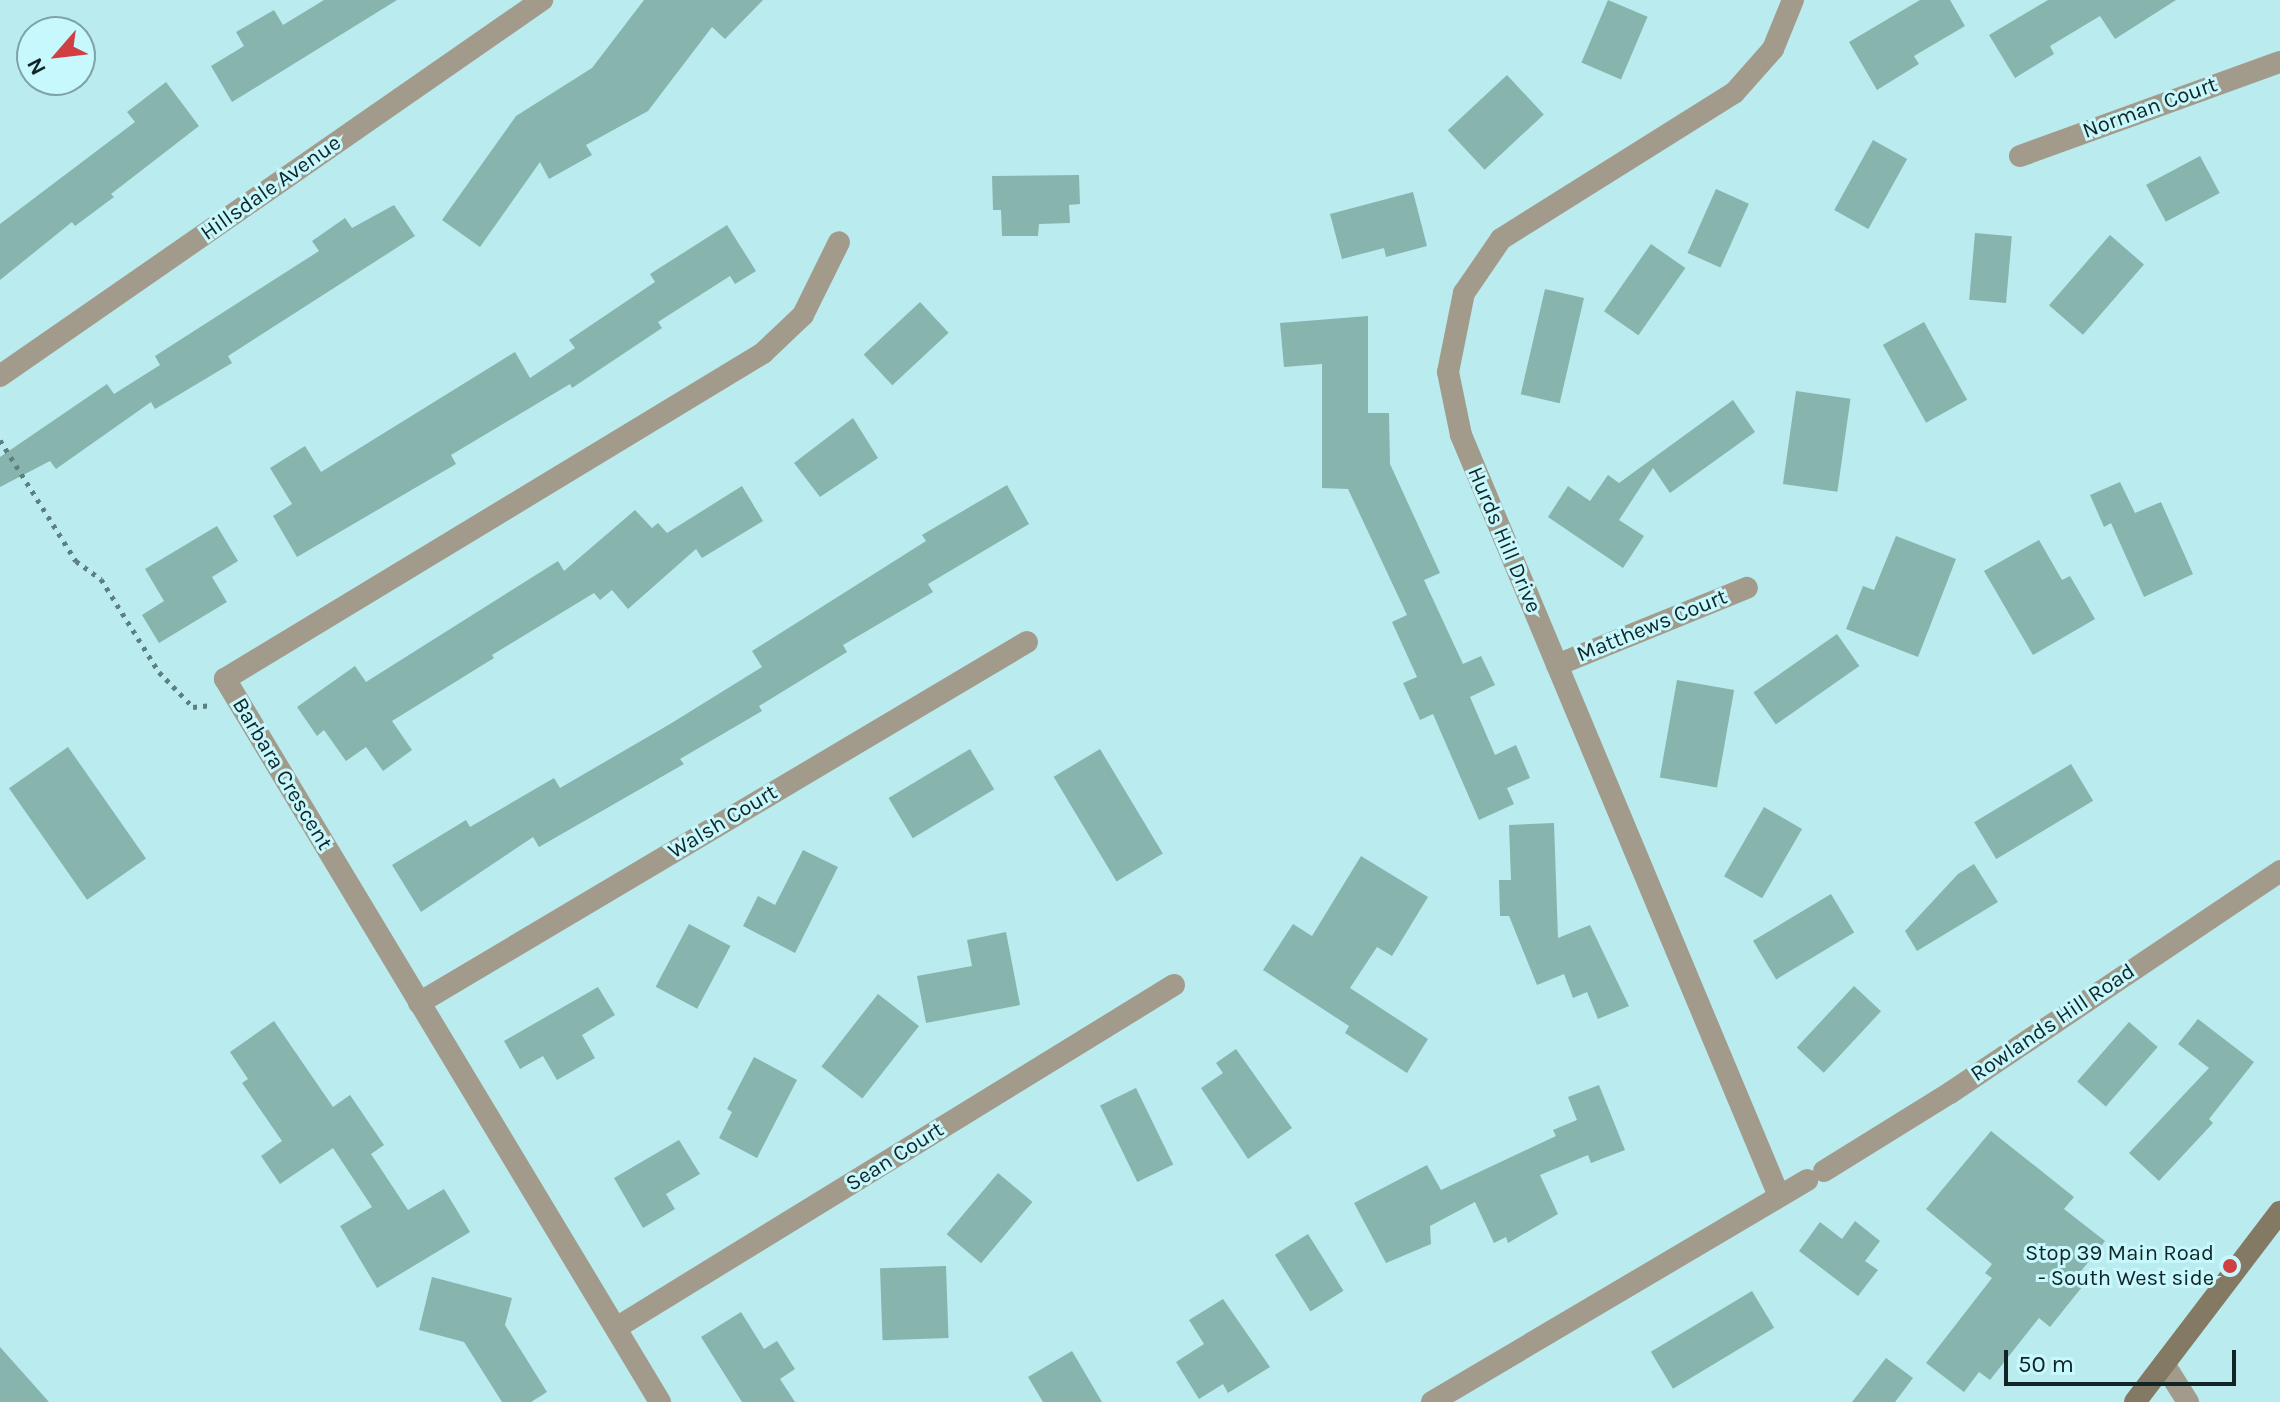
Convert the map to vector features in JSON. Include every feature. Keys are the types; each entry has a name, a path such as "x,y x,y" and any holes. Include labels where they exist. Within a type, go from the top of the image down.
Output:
{"main road":[{"path":"2135,1402 2280,1212"}],"street":[{"name":"Hillsdale Avenue","path":"0,376 542,0"},
{"name":"Hurds Hill Drive","path":"1779,1196 1461,435 1448,372 1464,293 1501,239 1734,93 1773,49 1793,0"},
{"name":"Norman Court","path":"2020,156 2280,62"},
{"name":"Barbara Crescent","path":"660,1402 225,679 763,353 803,315 839,242"},
{"name":"Matthews Court","path":"1557,665 1747,588"},
{"name":"Walsh Court","path":"419,1003 1027,642"},
{"name":"Rowlands Hill Road","path":"1432,1402 1950,1093 2280,871"},
{"name":"Sean Court","path":"616,1328 1174,985"},
{"path":"2164,1364 2188,1402"}],"path":[{"path":"0,440 76,561 101,579 159,672 193,707 239,703"}],"building":[{"path":"324,0 397,0 232,102 211,66 244,46 236,32 274,10 283,25"},
{"path":"644,0 763,0 725,39 712,27 648,111 586,145 592,155 549,179 540,162 480,247 442,220 516,116 592,68"},
{"path":"1608,0 1648,17 1621,79 1581,63"},
{"path":"1920,0 1950,0 1965,26 1914,56 1919,64 1877,90 1849,42"},
{"path":"2048,0 2176,0 2115,39 2100,16 2050,46 2054,54 2015,78 1989,35"},
{"path":"1507,75 1544,114 1485,170 1448,130"},
{"path":"166,82 199,126 111,194 114,197 75,226 72,222 0,280 0,224 135,122 127,112"},
{"path":"1873,140 1907,159 1868,229 1834,210"},
{"path":"2200,156 2220,193 2166,222 2146,185"},
{"path":"1079,175 1080,204 1069,205 1070,223 1039,224 1038,236 1002,236 1001,210 993,210 992,176"},
{"path":"1716,189 1749,204 1720,268 1688,253"},
{"path":"1413,192 1427,246 1386,257 1384,248 1342,259 1330,214"},
{"path":"394,205 415,236 228,356 232,363 155,409 151,402 56,469 50,461 0,487 0,457 107,384 114,394 160,365 155,356 319,251 312,241 345,218 352,228"},
{"path":"727,225 756,271 735,284 730,276 658,322 662,328 572,388 570,384 451,455 456,464 297,557 273,516 292,504 270,468 305,446 321,472 515,352 530,378 575,348 569,340 655,282 650,274"},
{"path":"1975,233 2012,236 2006,303 1969,300"},
{"path":"2110,235 2144,265 2083,335 2049,305"},
{"path":"1651,244 1685,268 1638,335 1604,311"},
{"path":"1545,289 1584,298 1560,403 1521,394"},
{"path":"920,302 949,333 892,385 864,355"},
{"path":"1368,316 1368,413 1389,413 1390,464 1440,573 1424,580 1463,664 1481,656 1495,685 1470,697 1495,755 1516,745 1530,778 1507,788 1514,804 1479,820 1433,714 1420,720 1403,683 1417,677 1392,622 1407,615 1348,489 1322,488 1322,364 1284,367 1280,323"},
{"path":"1924,322 1967,400 1926,423 1883,345"},
{"path":"1796,391 1850,399 1837,492 1783,484"},
{"path":"1733,400 1755,432 1670,493 1653,468 1619,520 1644,536 1623,568 1548,517 1568,486 1590,501 1608,475 1619,483"},
{"path":"853,418 878,458 820,497 794,463"},
{"path":"2120,482 2135,513 2161,502 2193,574 2144,597 2111,523 2104,527 2090,495"},
{"path":"1007,485 1029,524 928,584 933,592 843,645 847,652 759,706 762,711 680,759 684,764 539,847 533,837 421,912 392,865 466,820 470,827 554,778 560,788 670,724 762,667 752,651 926,541 922,535"},
{"path":"742,486 763,521 702,558 696,549 628,609 612,590 600,600 594,593 492,655 494,658 392,721 412,750 383,771 366,747 346,761 324,730 317,736 297,707 355,666 366,682 558,561 564,571 635,510 652,528 658,523 667,533"},
{"path":"217,526 238,561 212,577 227,602 159,643 142,615 164,601 145,569"},
{"path":"1896,536 1956,559 1918,657 1846,629 1863,586 1874,590"},
{"path":"2039,540 2062,580 2070,576 2095,619 2033,655 1984,571"},
{"path":"1837,634 1859,666 1776,724 1753,693"},
{"path":"1677,680 1734,690 1717,788 1660,777"},
{"path":"68,747 146,858 87,900 9,788"},
{"path":"970,749 994,789 913,838 889,798"},
{"path":"1100,749 1163,854 1117,881 1054,777"},
{"path":"2071,764 2093,801 1996,859 1974,822"},
{"path":"1764,807 1802,829 1762,898 1724,876"},
{"path":"1554,823 1558,938 1590,925 1629,1006 1598,1019 1587,992 1573,998 1564,974 1537,985 1509,916 1500,916 1499,880 1511,880 1509,825"},
{"path":"803,850 838,867 795,953 743,926 758,896 775,905"},
{"path":"1361,856 1428,897 1392,956 1377,947 1350,988 1428,1039 1407,1073 1345,1033 1349,1026 1263,970 1293,924 1312,936"},
{"path":"1974,864 1998,902 1917,951 1905,931 1958,874"},
{"path":"1831,894 1854,933 1776,979 1753,941"},
{"path":"689,924 730,946 697,1009 656,987"},
{"path":"1006,932 1020,1005 926,1023 917,976 972,966 967,940"},
{"path":"1854,986 1881,1011 1824,1073 1797,1047"},
{"path":"598,987 615,1015 582,1035 595,1058 557,1080 543,1056 520,1069 504,1041"},
{"path":"878,994 919,1026 862,1099 821,1066"},
{"path":"2198,1019 2254,1062 2209,1119 2213,1123 2159,1181 2129,1153 2209,1068 2178,1044"},
{"path":"274,1021 333,1107 350,1095 384,1145 371,1154 408,1210 444,1189 470,1232 377,1288 340,1226 372,1207 333,1148 280,1184 261,1156 282,1141 242,1083 248,1079 230,1052"},
{"path":"2129,1022 2158,1047 2106,1107 2077,1082"},
{"path":"1236,1049 1292,1128 1248,1159 1201,1088 1223,1073 1216,1063"},
{"path":"754,1057 797,1080 757,1158 719,1138 732,1112 727,1109"},
{"path":"1599,1085 1625,1150 1591,1163 1588,1155 1540,1175 1558,1214 1508,1243 1506,1237 1494,1243 1475,1202 1430,1226 1431,1244 1386,1263 1354,1203 1427,1165 1441,1190 1556,1136 1553,1130 1577,1120 1568,1097"},
{"path":"1136,1088 1173,1164 1137,1182 1100,1106"},
{"path":"1991,1131 2074,1197 2064,1209 2105,1241 2074,1280 2082,1287 2050,1327 2039,1318 1990,1380 1979,1372 1964,1392 1926,1363 1992,1278 1985,1273 1992,1264 1926,1209"},
{"path":"679,1140 700,1174 666,1194 675,1209 643,1228 614,1178"},
{"path":"998,1173 1032,1202 981,1263 947,1234"},
{"path":"1855,1221 1880,1241 1865,1261 1878,1270 1858,1296 1799,1251 1820,1222 1842,1239"},
{"path":"1308,1234 1344,1291 1310,1311 1275,1255"},
{"path":"946,1266 949,1338 883,1340 880,1268"},
{"path":"432,1277 512,1298 505,1325 547,1392 531,1402 502,1402 464,1342 419,1330"},
{"path":"1752,1291 1774,1328 1673,1389 1651,1352"},
{"path":"1223,1299 1270,1367 1228,1393 1223,1384 1199,1399 1176,1362 1204,1344 1189,1320"},
{"path":"741,1312 764,1349 777,1341 795,1369 780,1379 795,1402 742,1402 701,1337"},
{"path":"0,1347 49,1402 0,1402"},
{"path":"1072,1351 1102,1402 1043,1402 1028,1377"},
{"path":"1886,1358 1913,1378 1895,1402 1852,1402"}],"place":[{"name":"Stop 39 Main Road - South West side","path":"2230,1266"}]}
